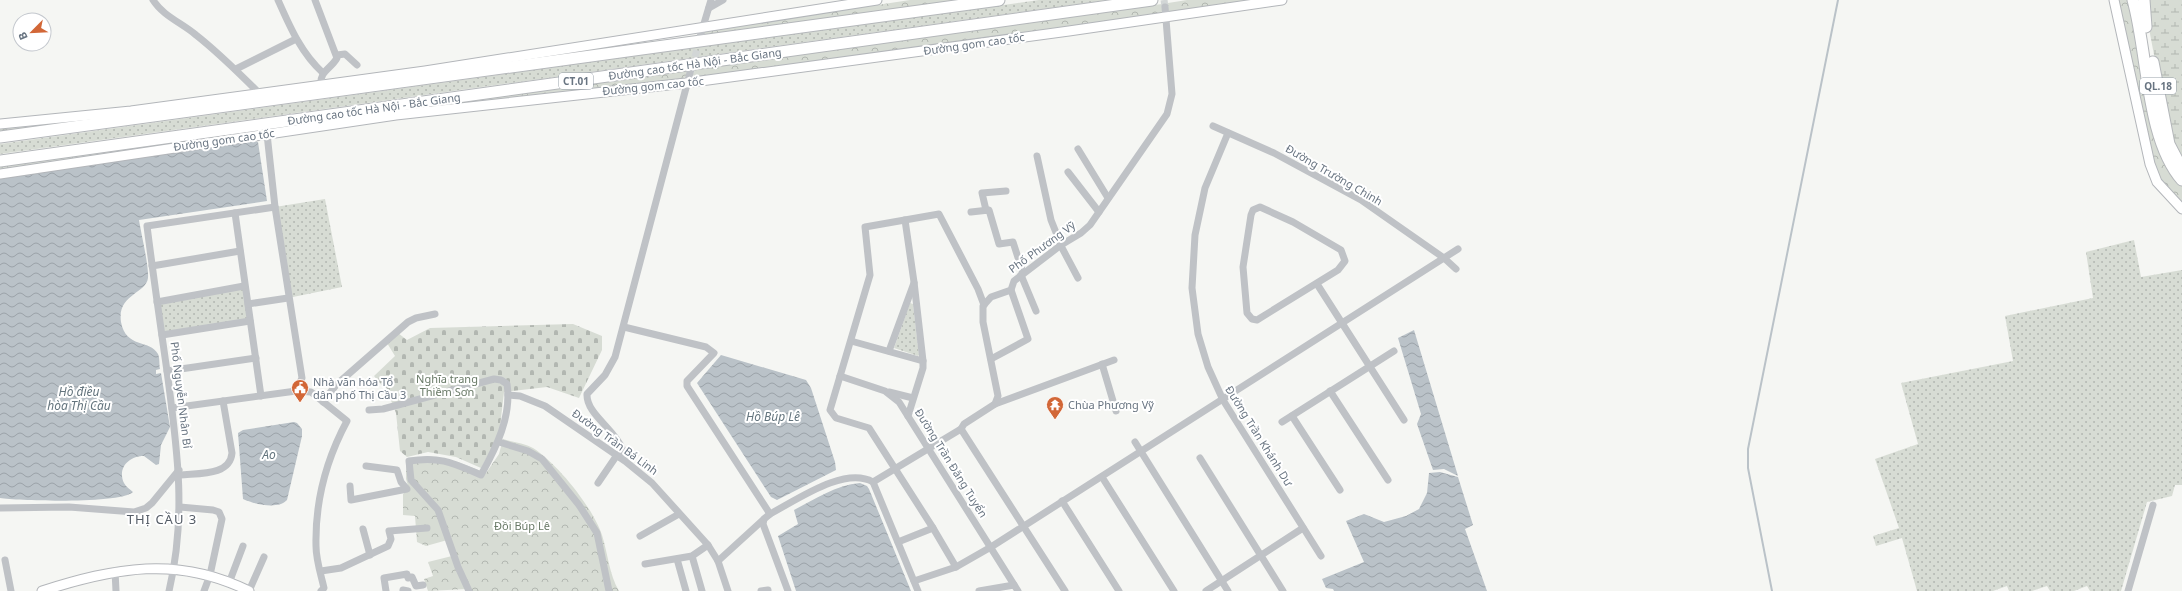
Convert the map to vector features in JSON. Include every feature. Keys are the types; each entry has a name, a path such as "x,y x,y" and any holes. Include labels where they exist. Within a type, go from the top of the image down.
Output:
{"highway":[{"name":"Đường cao tốc Hà Nội - Bắc Giang","path":"0,137 999,0"},
{"name":"Đường cao tốc Hà Nội - Bắc Giang","path":"0,161 1152,0"},
{"path":"2133,0 2160,140 2169,163 2182,180"},
{"name":"QL.18","path":"2144,0 2146,23 2167,136 2171,150 2182,168"}],"main road":[{"path":"0,124 131,111 321,86 877,0"},
{"name":"Đường gom cao tốc","path":"0,174 267,134 463,107 686,83 1282,0"},
{"path":"2114,0 2150,164 2162,189 2182,209"},
{"path":"45,590 115,571 148,568 174,568 210,575 249,591"}],"street":[{"path":"153,0 163,12 195,34 236,69 260,94"},
{"path":"278,0 296,39 309,59 323,73"},
{"path":"315,0 336,55 336,60 323,73 320,80 321,86"},
{"path":"700,37 711,0"},
{"path":"709,8 723,0"},
{"name":"Phố Phương Vỹ","path":"984,305 991,297 1011,290 1014,280 1038,265 1061,246 1081,233 1099,212 1167,114 1172,94 1165,7"},
{"path":"236,69 296,39"},
{"path":"336,55 343,53 357,65"},
{"path":"598,483 623,450 620,442 590,407 587,394 605,375 611,365 624,327 684,102 686,83 691,70"},
{"name":"Đường Trường Chinh","path":"1213,126 1274,153 1360,200 1444,258 1456,270"},
{"name":"Đường Trần Khánh Dư","path":"1228,133 1205,188 1200,208 1193,255 1192,276 1198,334 1208,367 1223,400 1321,556"},
{"path":"267,134 274,207 302,378 296,391"},
{"path":"1078,149 1108,198"},
{"path":"1037,156 1051,220 1061,246 1078,278"},
{"path":"1068,172 1099,212"},
{"path":"1006,191 982,193 986,210 988,210 999,244 1013,242 1022,274 1036,311"},
{"path":"261,396 248,304 244,286 235,213 274,207"},
{"path":"1260,207 1264,208 1343,253 1345,261 1344,266 1317,284 1259,320 1254,320 1248,315 1244,297 1243,267 1247,231 1253,210 1260,207"},
{"path":"971,212 986,210"},
{"name":"Phố Nguyễn Nhân Bỉ","path":"169,591 174,568 180,506 180,473 147,226 235,213"},
{"path":"956,567 869,428 836,418 831,414 831,407 870,275 866,227 939,214 978,290 984,305 983,322 998,396 995,404"},
{"path":"905,220 923,361 923,368 908,416"},
{"path":"914,580 956,567 991,547 1343,324 1458,249"},
{"path":"152,266 240,251"},
{"path":"889,351 914,282"},
{"path":"1317,284 1404,420"},
{"path":"157,302 244,286"},
{"path":"991,359 1028,339 1011,290"},
{"path":"248,304 288,298"},
{"path":"323,402 336,385 408,322 416,318 435,314"},
{"path":"162,335 250,321"},
{"path":"624,327 706,347 714,353 687,381 687,386 770,514"},
{"path":"851,341 923,361"},
{"path":"1282,422 1394,351"},
{"path":"167,371 256,358"},
{"path":"873,482 896,470 961,429 964,424 995,404 1114,360"},
{"path":"1102,364 1116,411"},
{"name":"Đường Trần Đăng Tuyển","path":"840,376 885,390 899,402 1016,588"},
{"path":"369,410 382,409 494,379 501,380 507,384 508,395 499,442 481,475 447,462 429,458 409,461 411,480 438,510 458,567 469,591"},
{"path":"885,390 914,398"},
{"path":"172,408 296,391 311,392 347,421 336,440 320,492 316,547 324,588 321,591"},
{"path":"1330,391 1388,480"},
{"name":"Đường Trần Bá Linh","path":"508,395 520,396 545,406 618,456 652,483 708,545 718,561 728,591"},
{"path":"0,508 69,507 134,512 146,508 180,473 218,471 227,468 232,460 232,453 223,400"},
{"path":"1292,416 1340,490"},
{"path":"961,429 1065,591"},
{"path":"499,442 528,451 542,459 579,506 597,534 609,591"},
{"path":"1135,442 1228,591"},
{"path":"1200,458 1283,591"},
{"path":"350,486 351,500 407,490 401,482 397,470 366,466"},
{"path":"718,561 770,514 835,481 860,476 873,482 918,591"},
{"path":"1102,476 1174,591"},
{"path":"1062,501 1119,591"},
{"path":"2128,591 2153,505"},
{"path":"180,506 214,510 219,512 222,519 210,575 204,591"},
{"path":"640,536 679,514"},
{"path":"764,519 763,524 788,591"},
{"path":"321,571 341,568 388,546 391,539 390,531 427,528"},
{"path":"898,542 933,528"},
{"path":"1206,591 1303,528"},
{"path":"363,529 370,555"},
{"path":"645,564 692,556 708,545"},
{"path":"229,582 243,546"},
{"path":"692,556 702,591"},
{"path":"249,591 264,557"},
{"path":"677,559 686,591"},
{"path":"5,560 11,591"},
{"path":"115,571 116,591"},
{"path":"386,591 384,578 407,574 408,578 412,577 416,586 423,585"},
{"path":"979,591 1016,588"},
{"path":"403,590 408,591"}],"green space":[{"path":"910,0 964,0 702,38 705,31"},
{"path":"1039,0 1108,0 0,154 0,144"},
{"path":"1187,0 1259,0 1177,13 1168,12 1168,3"},
{"path":"2117,0 2130,0 2182,185 2182,204 2162,183 2153,165"},
{"path":"2147,0 2182,0 2182,165 2167,123 2147,18"},
{"path":"1162,4 1163,10 1160,14 694,78 692,75 696,68"},
{"path":"688,69 686,76 682,80 464,103 141,148 0,171 0,164"},
{"path":"88,120 0,135 0,129"},
{"path":"325,199 342,287 288,298 275,207"},
{"path":"2134,240 2141,277 2182,270 2182,485 2175,485 2172,496 2147,502 2121,591 2090,591 2087,586 2074,591 2050,591 2047,586 2032,591 2009,591 2007,586 1993,591 1917,591 1902,538 1876,546 1873,536 1899,528 1875,459 1918,444 1901,383 2013,361 2005,316 2093,298 2086,252"},
{"path":"244,286 250,321 162,335 157,302"},
{"path":"910,303 913,304 918,356 894,348"},
{"name":"Nghĩa trang Thiềm Sơn","path":"573,324 602,336 602,350 579,398 547,387 504,392 499,435 481,468 456,457 428,452 407,457 400,451 396,413 388,393 374,376 395,356 387,343 398,333 407,340 430,328"},
{"name":"Đồi Búp Lê","path":"503,439 533,448 543,455 574,487 591,512 602,535 613,578 619,591 468,591 467,589 428,591 424,579 433,576 428,562 456,555 451,539 426,546 417,542 415,516 403,515 403,494 409,489 406,479 406,459 429,456 458,462 486,473 499,454"}],"water":[{"name":"Hồ điều hòa Thị Cầu","path":"252,140 258,142 267,201 139,220 148,278 142,288 127,300 123,306 121,322 124,331 128,336 133,340 150,346 159,356 160,369 156,370 156,374 161,373 170,427 161,445 159,464 156,465 144,456 134,458 129,461 123,468 122,478 127,487 133,492 124,496 69,501 0,498 0,179"},
{"path":"1414,330 1458,476 1444,469 1433,470 1417,424 1421,414 1398,338"},
{"name":"Hồ Búp Lê","path":"721,355 806,380 811,388 835,462 836,470 777,500 771,497 697,383"},
{"name":"Ao","path":"294,422 297,423 302,429 302,436 287,500 278,505 266,505 253,503 243,499 238,433 243,430"},
{"path":"1440,472 1458,477 1473,525 1465,529 1487,591 1334,591 1333,589 1326,588 1322,579 1364,562 1346,521 1364,514 1384,522 1406,516 1419,509 1427,493 1429,473"},
{"path":"860,483 867,486 869,489 911,591 796,591 778,536 798,524 794,510 834,490 851,484"}],"waterway":[{"path":"1772,591 1748,468 1748,449 1838,0"}],"tunnel":[{"path":"1164,0 1165,7"},
{"path":"692,67 700,39"}],"place":[{"name":"Nhà văn hóa Tổ dân phố Thị Cầu 3","path":"300,403"},
{"name":"Chùa Phương Vỹ","path":"1055,420"}],"district":[{"name":"THỊ CẦU 3","path":"162,519"}]}
